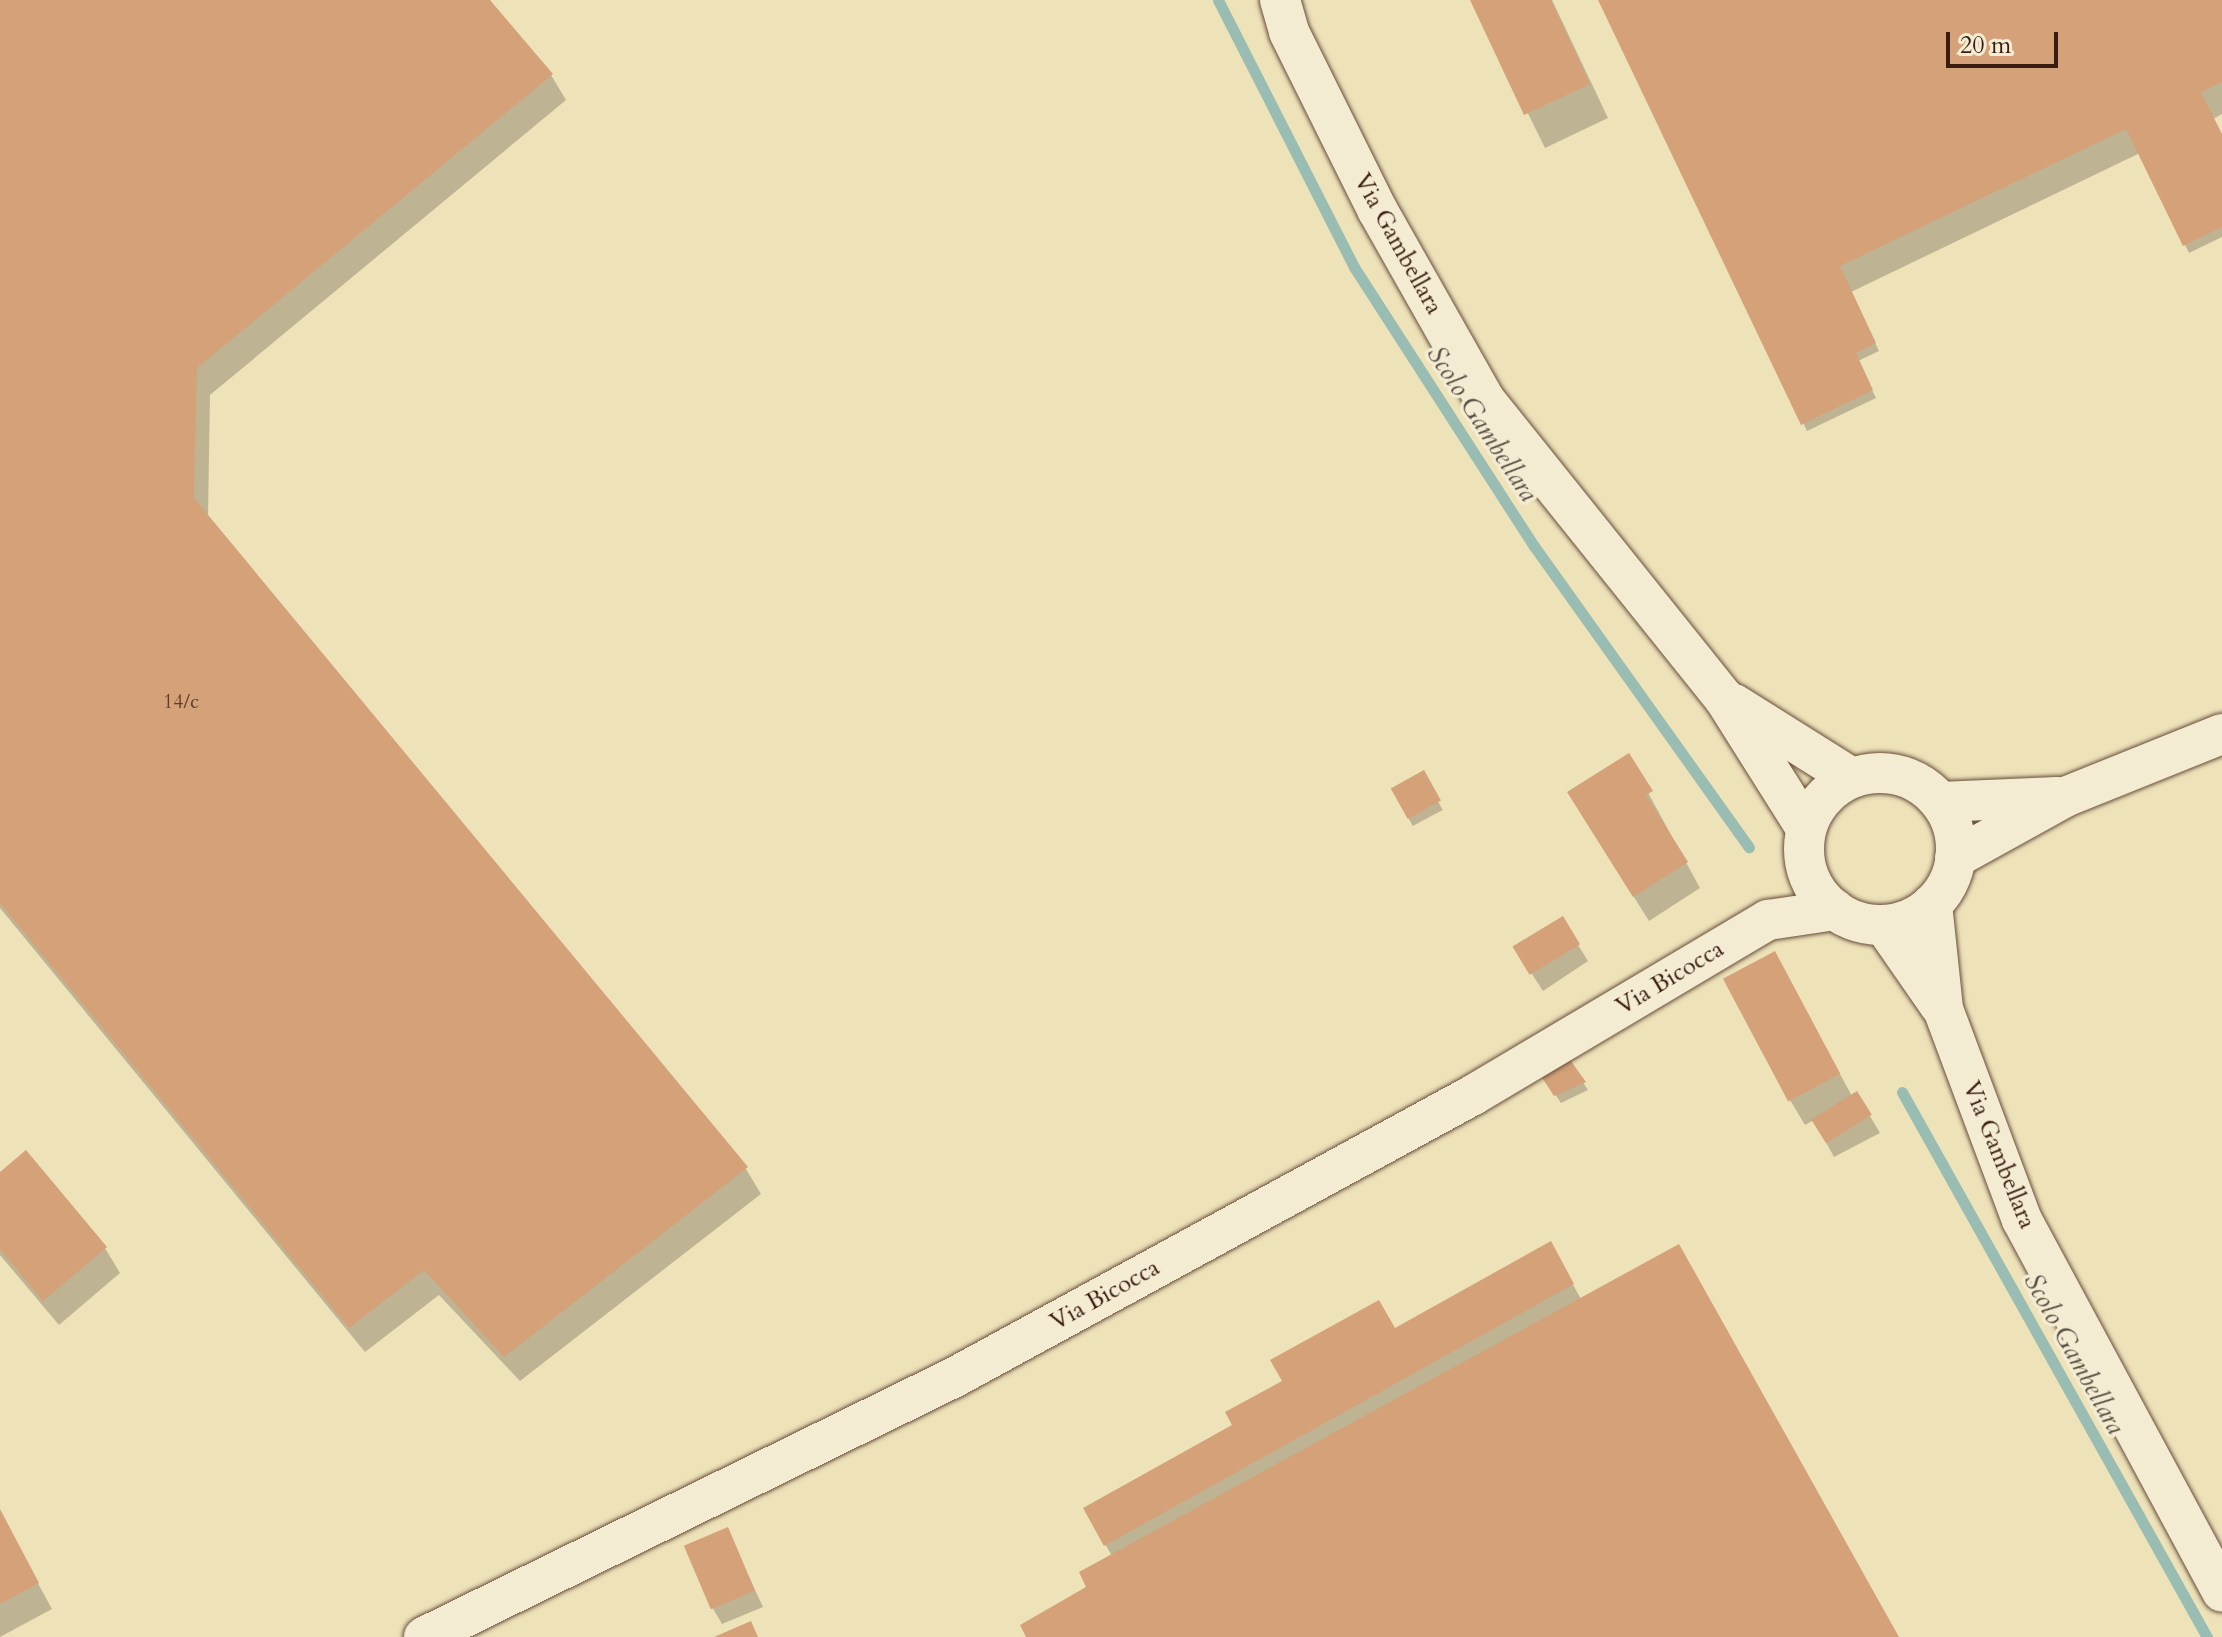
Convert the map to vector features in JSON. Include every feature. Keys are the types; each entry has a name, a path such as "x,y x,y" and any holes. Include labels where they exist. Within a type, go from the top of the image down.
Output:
{"street":[{"name":"Via Gambellara","path":"1280,0 1289,32 1378,211 1485,400 1724,698 1806,845"},
{"name":"Via Gambellara","path":"1724,698 1852,778"},
{"path":"1955,858 2065,797 2222,734"},
{"path":"1876,772 1900,775 1940,802 1953,829 1955,858 1951,876 1932,904 1917,915 1884,925 1835,910 1815,889 1806,845 1816,807 1852,778 1876,772"},
{"path":"1940,802 2065,797"},
{"name":"Via Bicocca","path":"1768,920 1806,845"},
{"name":"Via Gambellara","path":"1932,904 1943,1009 2022,1220 2222,1592"},
{"name":"Via Bicocca","path":"424,1637 955,1377 1473,1095 1768,920 1835,910"},
{"name":"Via Gambellara","path":"1884,925 1943,1009"}],"building":[{"path":"0,0 490,0 553,74 197,368 194,498 748,1167 504,1357 424,1270 349,1328 0,903"},
{"path":"1470,0 1551,0 1590,84 1524,115"},
{"path":"1598,0 2222,0 2222,82 2201,92 2222,134 2222,227 2183,246 2126,129 1840,266 1876,343 1856,353 1873,390 1801,425"},
{"path":"1629,753 1653,791 1646,795 1688,862 1633,897 1567,792"},
{"path":"1424,770 1441,801 1408,819 1391,788"},
{"path":"1563,916 1580,944 1529,975 1512,946"},
{"path":"1775,951 1840,1074 1788,1101 1723,979"},
{"path":"1568,1057 1586,1082 1554,1096 1539,1073"},
{"path":"1857,1091 1872,1115 1826,1143 1811,1120"},
{"path":"26,1150 107,1247 43,1301 0,1249 0,1172"},
{"path":"1551,1241 1574,1284 1104,1546 1083,1508 1232,1425 1225,1412 1282,1381 1270,1360 1379,1300 1395,1328"},
{"path":"1679,1244 1899,1637 1026,1637 1020,1625 1086,1587 1079,1572"},
{"path":"0,1509 39,1583 0,1604"},
{"path":"728,1527 755,1591 711,1609 684,1546"},
{"path":"751,1621 758,1637 714,1637"}],"waterway":[{"name":"Scolo Gambellara","path":"1218,0 1354,267 1534,546 1749,847"},
{"name":"Scolo Gambellara","path":"1902,1092 2207,1637"}]}
